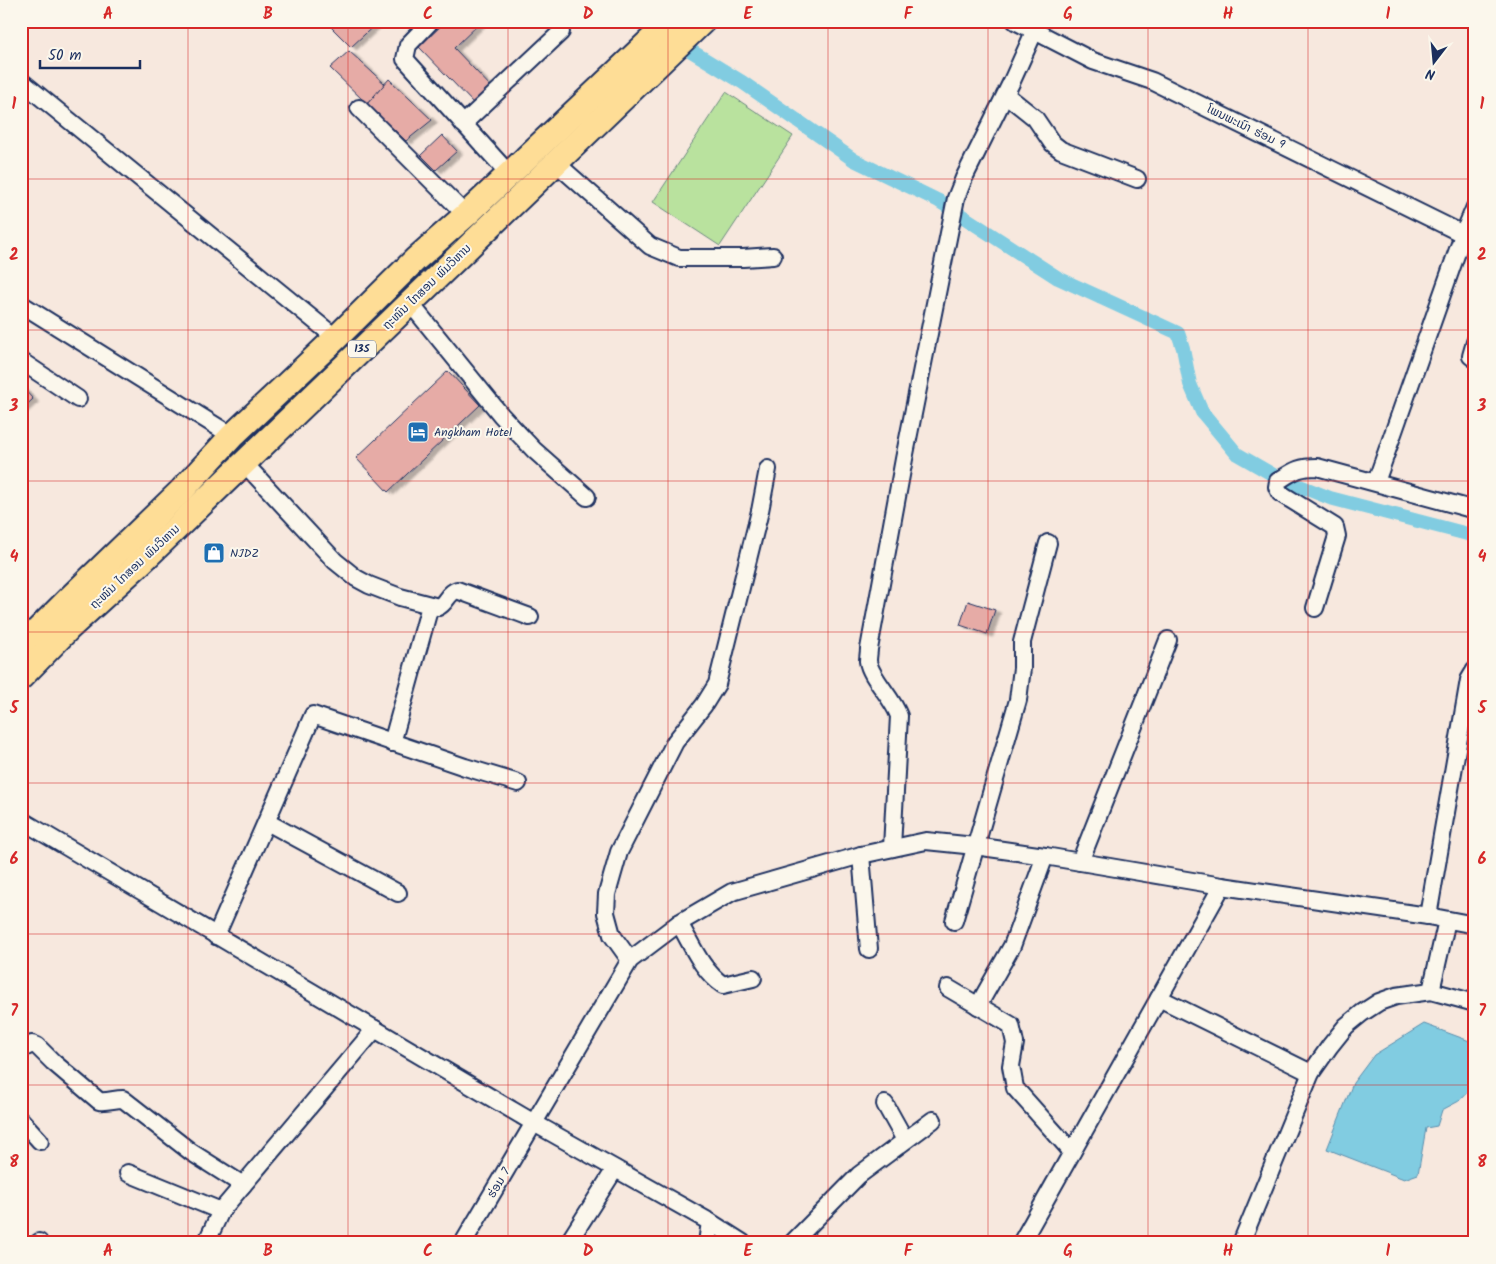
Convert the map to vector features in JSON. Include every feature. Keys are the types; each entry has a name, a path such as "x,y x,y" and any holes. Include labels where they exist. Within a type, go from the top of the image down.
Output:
{"highway":[{"name":"ຖະໜົນ ໄກສອນ ພົມວິຫານ","path":"21,646 182,490 232,436 416,259 466,215 671,21"},
{"name":"ຖະໜົນ ໄກສອນ ພົມວິຫານ","path":"21,677 68,629 136,567 703,21"},
{"path":"416,259 436,278"}],"street":[{"path":"431,21 408,45 405,59 509,174"},
{"name":"ໂພນພະເນົາ ຮ່ອມ 9","path":"1014,21 1036,26 1093,61 1152,81 1469,237"},
{"path":"892,848 899,716 896,706 872,671 868,655 904,459 956,198 964,178 1006,95 1036,26"},
{"path":"463,124 561,32"},
{"path":"21,81 336,338"},
{"path":"1006,95 1036,118 1052,143 1061,150 1137,179"},
{"path":"359,108 466,215"},
{"path":"556,163 650,246 679,258 773,256"},
{"path":"1376,482 1469,237 1475,207"},
{"path":"21,304 232,436"},
{"path":"410,304 502,415 534,450 587,497"},
{"path":"1475,342 1471,356 1475,359"},
{"path":"21,361 78,398"},
{"path":"244,463 335,562 356,578 376,588 430,606 441,606 448,595 457,590 530,617"},
{"path":"1315,608 1337,536 1335,527 1280,493 1277,487 1278,481 1294,471 1303,467 1317,467 1475,510"},
{"path":"768,470 760,511 717,684 704,705 675,742 618,852 607,894 606,913 612,935 630,960 679,923 732,892 860,855 926,841 1045,856 1222,886 1428,916 1475,925"},
{"path":"954,921 974,846 1018,700 1022,668 1022,642 1048,542"},
{"path":"392,743 430,606"},
{"path":"1080,862 1168,640"},
{"path":"1428,916 1469,680 1475,670"},
{"path":"216,936 313,715 464,767 518,783"},
{"path":"21,820 534,1123 710,1222 743,1243"},
{"path":"266,822 398,893"},
{"path":"860,855 870,949"},
{"path":"978,1006 1012,946 1045,856"},
{"path":"1021,1243 1222,886"},
{"path":"1431,991 1447,920"},
{"path":"679,923 706,970 715,980 723,985 753,978"},
{"name":"ຮ່ອມ 7","path":"463,1243 630,960"},
{"path":"948,988 1010,1025 1015,1043 1011,1066 1015,1088 1072,1152"},
{"path":"1241,1243 1311,1073 1346,1026 1379,1002 1396,996 1431,991 1475,1003"},
{"path":"1159,998 1311,1073"},
{"path":"212,1238 221,1211 375,1029"},
{"path":"21,1051 32,1044 37,1046 99,1101 108,1102 122,1099 191,1152 243,1185"},
{"path":"885,1104 905,1140"},
{"path":"21,1120 40,1141"},
{"path":"792,1243 859,1175 933,1120"},
{"path":"568,1243 616,1169"},
{"path":"128,1174 221,1211"},
{"path":"707,1243 710,1222"}],"green space":[{"path":"726,92 793,136 720,246 653,202"}],"water":[{"path":"1424,1024 1475,1043 1475,1084 1459,1101 1442,1110 1437,1126 1426,1128 1418,1174 1404,1179 1327,1149 1353,1083 1374,1055"}],"building":[{"path":"325,21 379,21 351,47"},
{"path":"446,21 482,21 454,48 494,90 477,107 419,47"},
{"path":"349,51 385,84 367,104 330,68"},
{"path":"389,79 432,120 406,141 367,104"},
{"path":"442,135 457,151 436,170 421,155"},
{"name":"Angkham Hotel","path":"448,371 480,405 388,492 356,458"},
{"path":"21,386 33,399 21,410"},
{"path":"968,601 995,610 987,634 960,625"}],"waterway":[{"path":"688,49 742,82 854,160 939,201 1058,278 1178,333 1190,384 1202,412 1237,454 1277,477 1330,498 1475,536"}],"place":[{"name":"Angkham Hotel","path":"418,432"},
{"name":"NJDZ","path":"214,553"}]}
